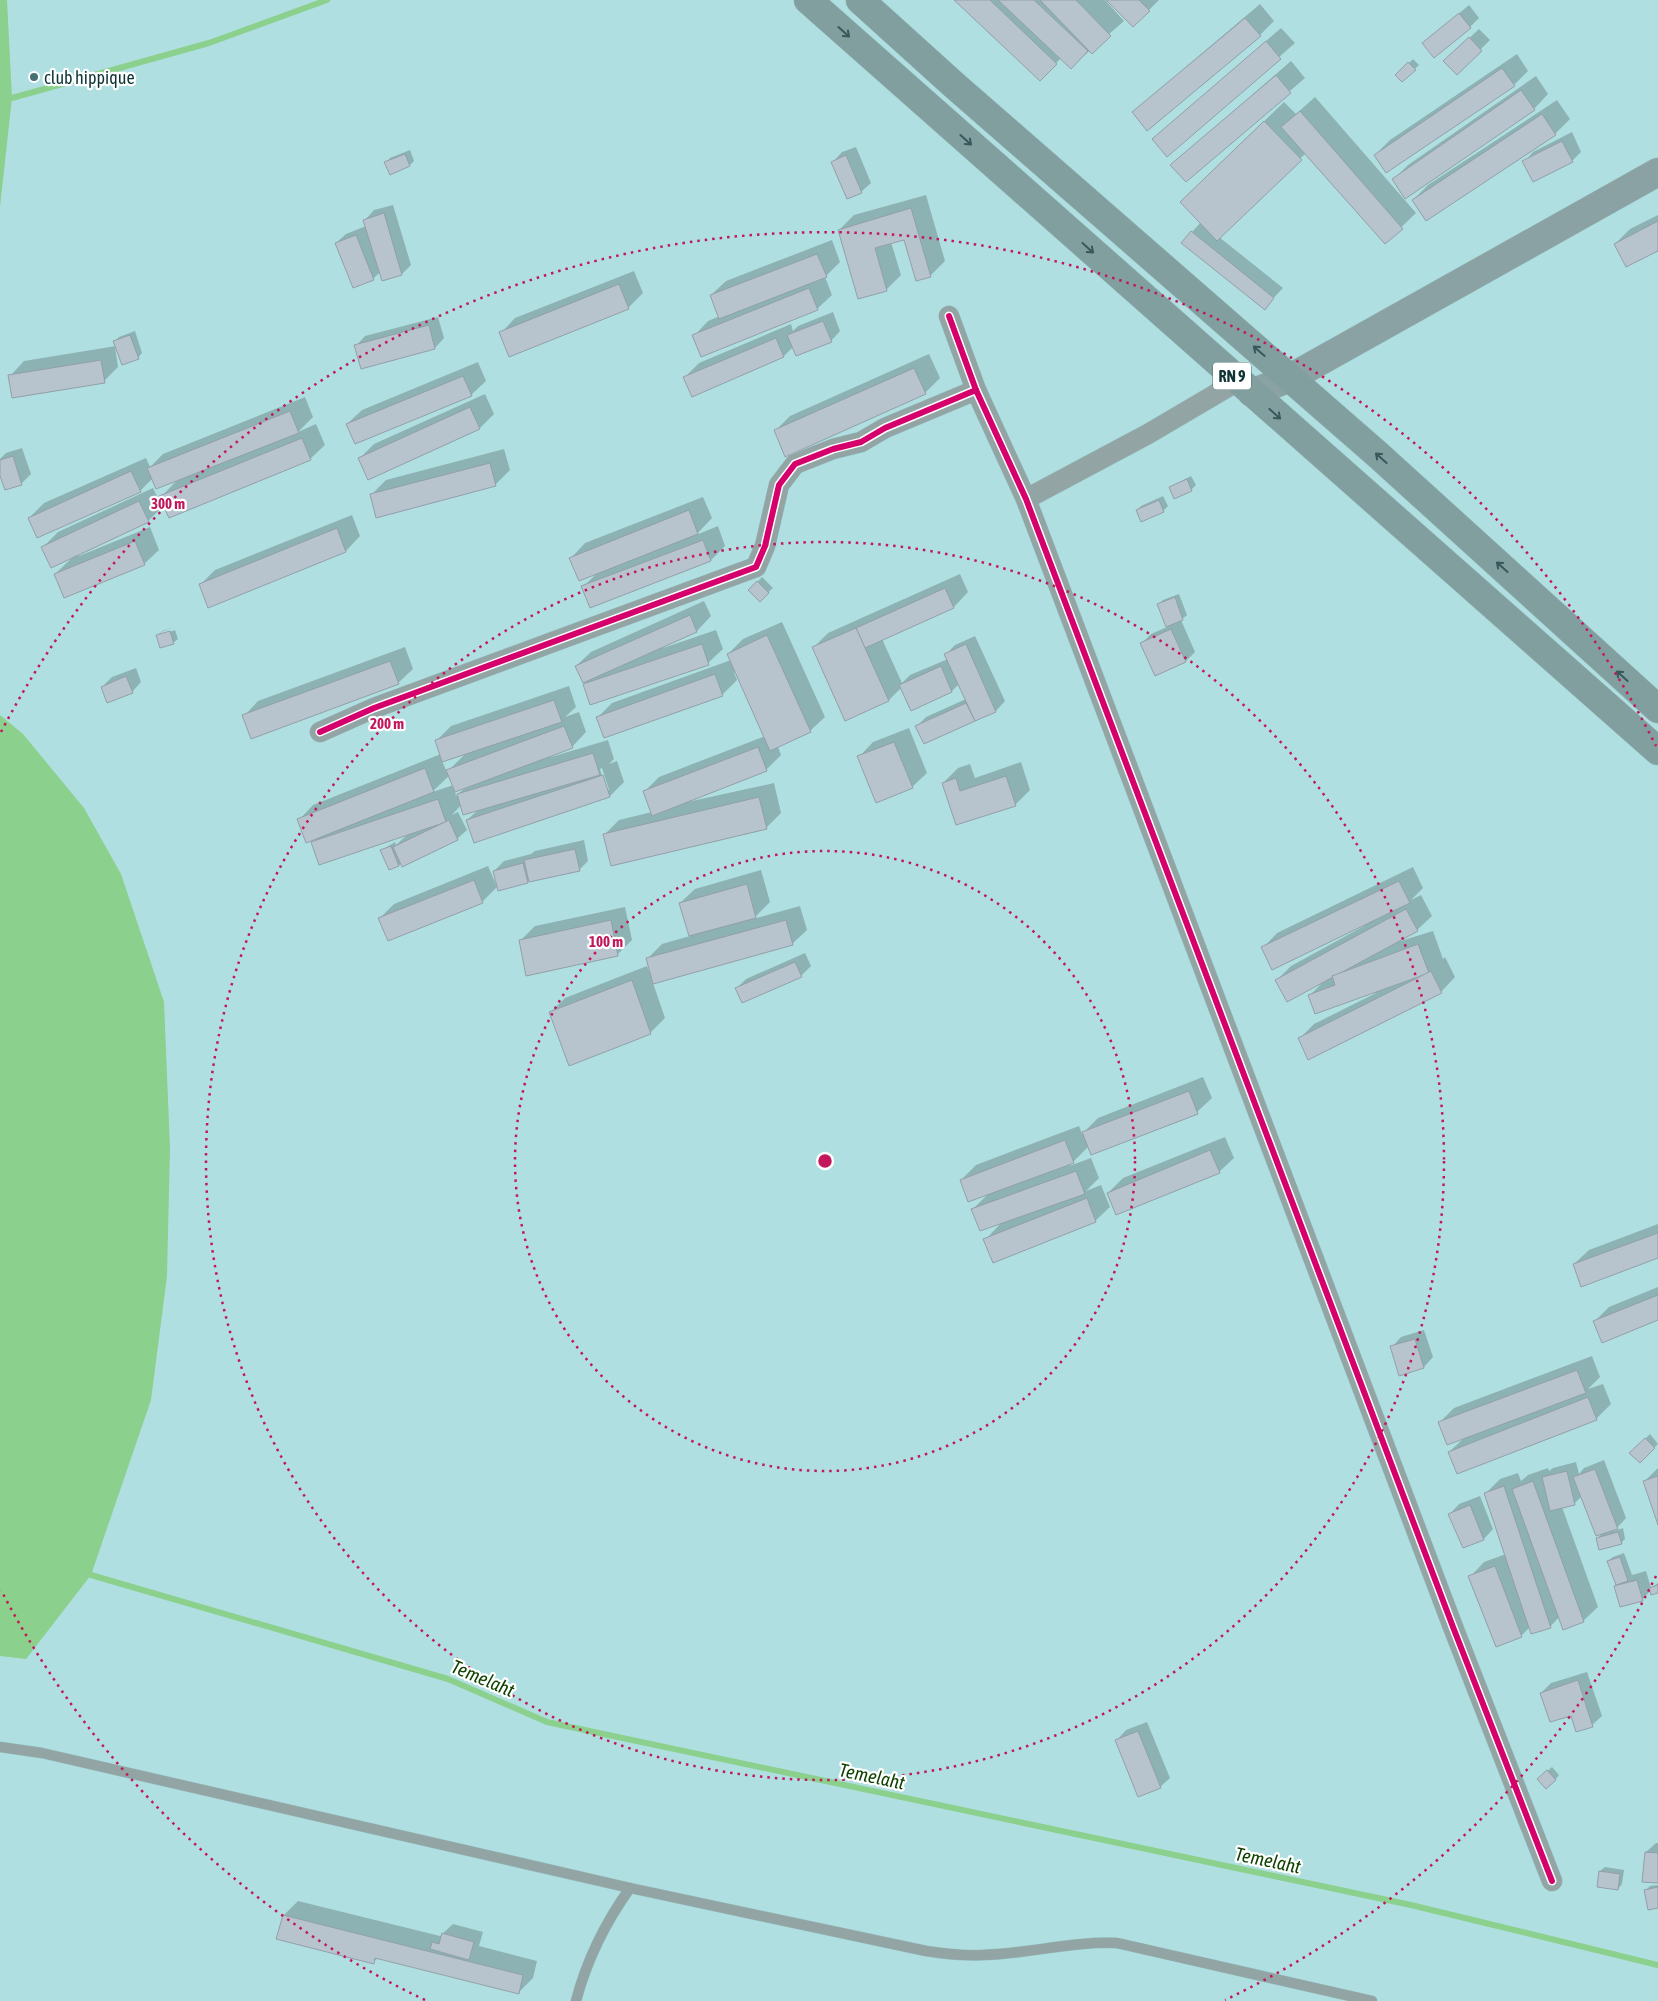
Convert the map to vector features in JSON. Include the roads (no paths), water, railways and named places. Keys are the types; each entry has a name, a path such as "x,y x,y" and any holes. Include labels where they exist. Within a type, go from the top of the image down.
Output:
{"highway":[{"name":"RN 9","path":"808,0 1658,751"},
{"name":"RN 9","path":"860,0 1384,460 1658,709"}],"main road":[{"path":"1245,387 1290,378 1658,172"}],"street":[{"path":"949,316 976,390 1026,499 1449,1618 1552,1881"},
{"path":"1026,499 1148,434 1245,387"},
{"path":"320,732 374,708 756,567 765,546 779,486 795,464 833,449 861,442 885,428 976,390"}],"lane":[{"path":"0,1747 42,1753 630,1888 926,1951 955,1956 994,1954 1080,1943 1099,1942 1136,1945 1372,2001"},
{"path":"576,2001 582,1979 601,1931 630,1888"}],"waterway":[{"path":"12,98 209,43 327,0"},
{"name":"Temelaht","path":"91,1575 448,1679 547,1722 1411,1905 1658,1965"}],"place":[{"name":"club hippique","path":"34,77"}]}
